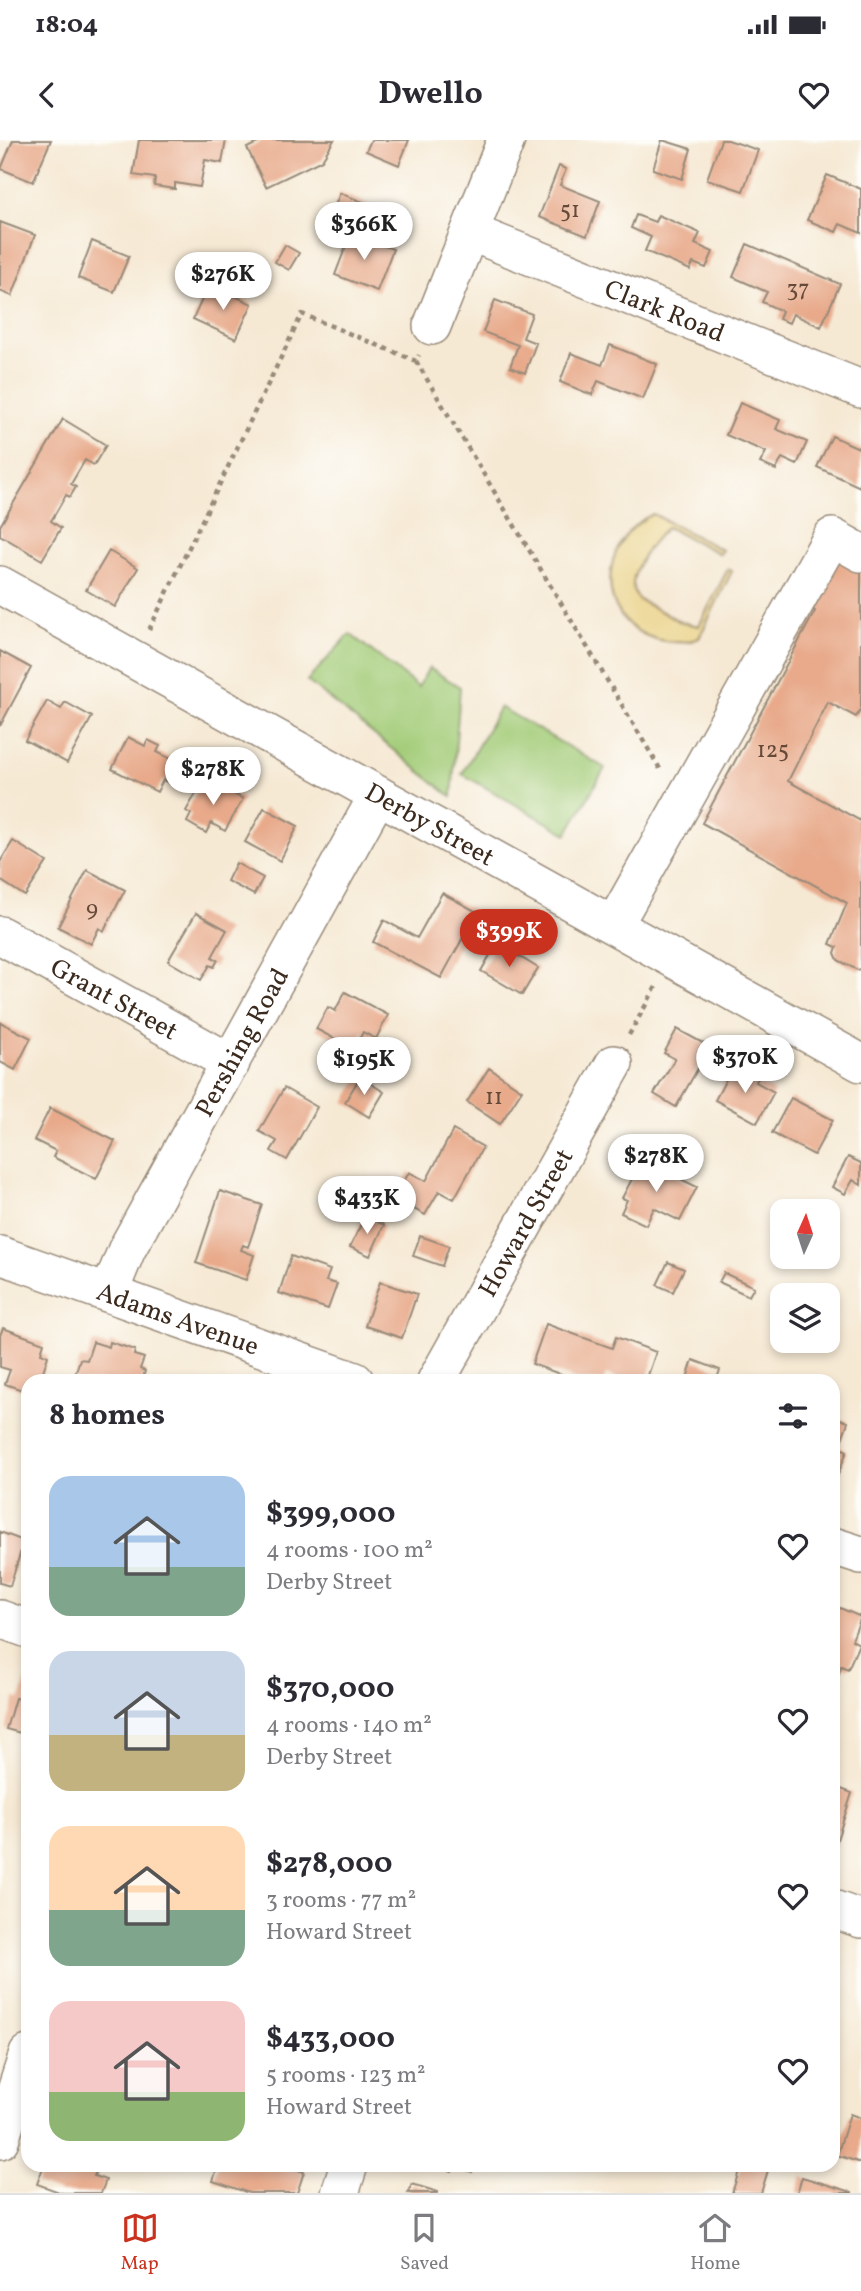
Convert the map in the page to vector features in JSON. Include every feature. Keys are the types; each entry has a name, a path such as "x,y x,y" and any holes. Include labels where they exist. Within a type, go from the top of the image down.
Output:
{"street":[{"path":"432,326 506,140"},
{"name":"Clark Road","path":"470,232 861,389"},
{"path":"614,925 832,537 861,553"},
{"name":"Derby Street","path":"0,585 861,1063"},
{"name":"Pershing Road","path":"109,1293 127,1249 378,795"},
{"name":"Grant Street","path":"0,935 231,1063"},
{"name":"Howard Street","path":"440,1374 614,1064"},
{"name":"Adams Avenue","path":"0,1255 335,1374"},
{"path":"840,1548 861,1555"},
{"path":"0,1619 21,1626"},
{"path":"840,1912 861,1919"},
{"path":"0,2140 21,2076"},
{"path":"340,2193 347,2172"}],"path":[{"path":"145,639 302,314 416,361 682,805"},
{"path":"416,361 432,326"},
{"path":"614,1064 660,979"}],"green space":[{"path":"350,634 418,687 429,668 460,687 452,797 307,681"},
{"path":"500,707 605,768 567,834 462,774"}],"sand":[{"path":"653,514 722,550 720,554 667,527 647,551 636,572 633,583 639,600 681,622 699,626 728,569 732,571 699,638 694,640 683,642 656,639 635,629 621,615 613,598 610,579 613,560 622,542 635,526"}],"building":[{"path":"13,140 51,140 33,182 1,169"},
{"path":"139,140 226,140 222,163 205,160 200,187 175,183 175,189 154,186 155,178 133,175"},
{"path":"264,140 334,140 322,160 266,187 247,148"},
{"path":"371,140 409,140 399,165 366,151"},
{"path":"662,140 691,149 682,179 653,169"},
{"path":"721,140 758,150 743,191 707,179"},
{"path":"559,166 566,169 560,185 600,201 587,236 539,217"},
{"path":"827,175 861,189 861,233 840,224 836,232 807,220"},
{"path":"340,193 370,205 363,221 334,208"},
{"path":"636,215 655,222 658,215 700,233 695,244 713,252 706,268 693,263 690,270 645,251 651,237 631,228"},
{"path":"0,222 35,235 12,296 0,291"},
{"path":"351,233 393,249 377,291 335,275"},
{"path":"92,241 129,256 114,292 78,278"},
{"path":"747,244 840,284 821,327 793,314 789,323 779,319 782,311 762,302 767,292 733,277"},
{"path":"285,245 299,253 289,270 275,262"},
{"path":"209,284 252,304 236,339 193,319"},
{"path":"495,300 532,314 523,338 536,343 525,373 510,367 518,345 483,332"},
{"path":"610,345 657,364 643,399 598,381 592,395 560,382 571,353 602,365"},
{"path":"740,403 780,420 776,429 807,442 797,465 782,458 776,470 760,463 766,452 726,435"},
{"path":"63,419 106,445 94,465 85,460 71,484 76,487 70,497 66,495 51,521 61,528 42,560 0,535 0,526"},
{"path":"832,436 861,449 860,487 817,467"},
{"path":"109,551 138,568 115,607 86,590"},
{"path":"836,556 861,569 861,709 856,717 828,702 788,781 861,821 861,969 857,970 838,960 835,953 837,947 830,944 847,903 702,823 815,611 807,605"},
{"path":"0,651 31,668 0,726"},
{"path":"47,701 61,709 65,702 92,717 67,763 25,740"},
{"path":"128,737 145,746 148,740 160,746 157,752 185,766 175,786 163,780 157,792 112,769"},
{"path":"205,778 243,799 225,831 211,823 206,833 187,822 191,814 186,811"},
{"path":"264,808 298,826 280,861 245,842"},
{"path":"13,841 47,862 25,896 0,880 0,862"},
{"path":"236,863 263,878 254,895 227,881"},
{"path":"87,870 125,890 104,931 99,928 91,944 58,927"},
{"path":"442,893 477,912 441,978 373,942 384,920 417,938"},
{"path":"196,913 227,930 212,957 218,960 214,967 210,965 201,980 168,961"},
{"path":"497,943 538,968 522,995 481,971"},
{"path":"345,992 388,1015 376,1039 363,1032 354,1049 316,1029 328,1007 335,1011"},
{"path":"0,1022 31,1038 15,1070 0,1062"},
{"path":"677,1029 710,1047 676,1107 654,1094 675,1059 664,1053"},
{"path":"489,1068 522,1090 500,1124 467,1102"},
{"path":"732,1068 749,1077 752,1072 759,1076 756,1082 774,1092 757,1123 715,1100"},
{"path":"360,1077 384,1092 369,1117 345,1102"},
{"path":"284,1088 317,1107 287,1160 271,1151 277,1141 259,1131"},
{"path":"791,1098 833,1120 814,1155 772,1133"},
{"path":"50,1108 115,1141 96,1179 53,1157 56,1151 34,1140"},
{"path":"453,1130 483,1147 454,1199 439,1191 425,1215 395,1199 409,1172 426,1181"},
{"path":"848,1157 861,1163 861,1185 853,1180 845,1194 832,1187"},
{"path":"642,1160 697,1187 680,1221 654,1208 646,1225 621,1213 627,1200 622,1198"},
{"path":"220,1191 262,1205 248,1247 243,1245 241,1250 254,1255 246,1280 196,1263"},
{"path":"365,1216 384,1225 370,1256 350,1247"},
{"path":"420,1236 449,1246 442,1266 413,1256"},
{"path":"291,1256 330,1270 326,1281 337,1284 328,1309 279,1293"},
{"path":"668,1262 684,1269 673,1292 657,1285"},
{"path":"724,1273 754,1287 749,1296 719,1282"},
{"path":"380,1282 417,1294 402,1338 365,1326"},
{"path":"546,1324 612,1348 616,1337 656,1352 648,1374 560,1374 532,1364"},
{"path":"3,1328 44,1343 41,1353 48,1356 42,1374 21,1374 21,1390 5,1384 10,1370 0,1367 0,1335"},
{"path":"93,1342 109,1347 110,1342 135,1350 134,1355 144,1358 140,1369 145,1371 144,1374 75,1374 80,1359 87,1360"},
{"path":"693,1360 720,1370 719,1374 688,1374"},
{"path":"840,1419 848,1422 840,1444"},
{"path":"840,1448 847,1451 840,1470"},
{"path":"0,1532 21,1540 21,1551 10,1586 0,1583"},
{"path":"840,1608 861,1617 852,1640 859,1644 848,1669 841,1666 840,1670"},
{"path":"21,1696 21,1733 6,1729 15,1698 20,1699"},
{"path":"840,1789 852,1793 840,1830"},
{"path":"850,2114 861,2118 861,2163 840,2156 840,2146"},
{"path":"41,2172 95,2172 94,2176 106,2180 101,2193 62,2193 37,2184"},
{"path":"216,2172 304,2172 297,2193 249,2193 213,2181"},
{"path":"739,2172 767,2172 761,2193 732,2193"},
{"path":"802,2177 852,2192 852,2193 797,2193"},
{"path":"412,2184 438,2192 438,2193 408,2193"}]}
